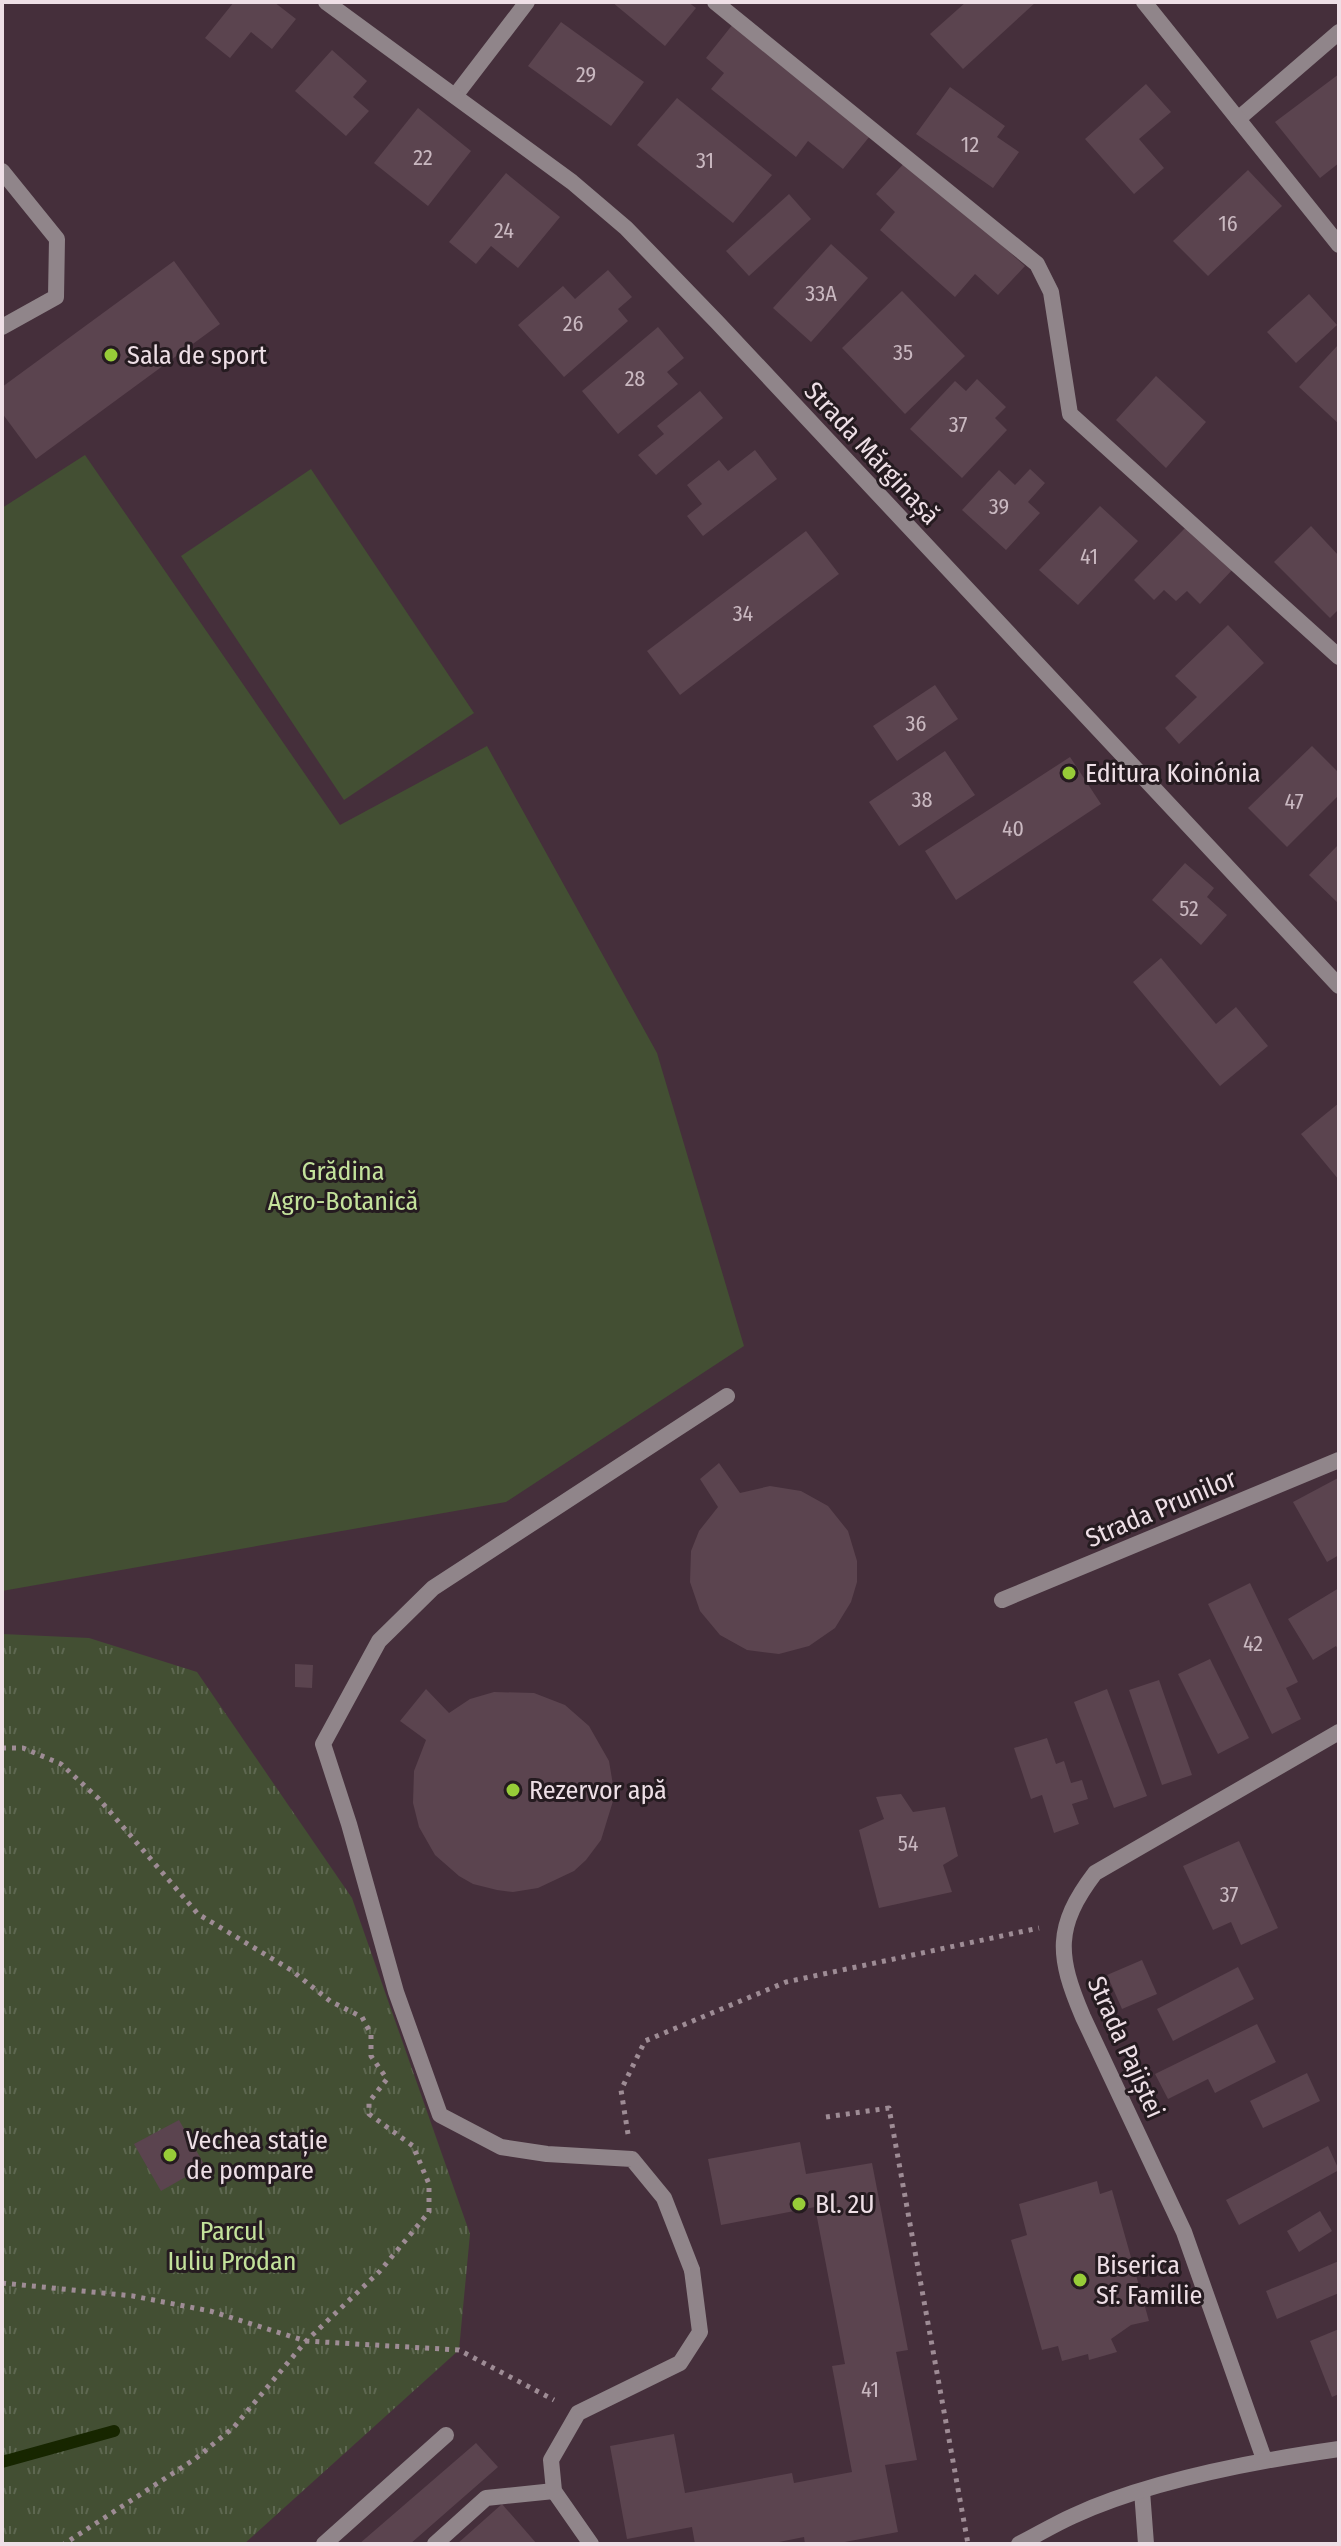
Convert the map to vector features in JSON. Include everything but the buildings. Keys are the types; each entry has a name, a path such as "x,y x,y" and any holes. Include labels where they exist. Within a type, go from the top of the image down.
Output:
{"street":[{"name":"Strada Mărginașă","path":"326,2 572,182 626,228 1339,986"},
{"path":"455,96 527,2"},
{"path":"715,2 1037,264 1051,292 1070,414 1339,657"},
{"path":"1144,2 1339,245"},
{"path":"1238,119 1339,32"},
{"path":"2,171 57,239 56,297 2,327"},
{"path":"591,2544 554,2491 551,2460 578,2413 680,2363 700,2332 692,2270 664,2198 632,2159 547,2154 501,2147 440,2115 396,1992 323,1744 379,1641 433,1588 727,1396"},
{"name":"Strada Prunilor","path":"1002,1600 1339,1460"},
{"name":"Strada Pajiștei","path":"1264,2459 1184,2232 1069,1985 1062,1951 1067,1921 1079,1894 1095,1873 1339,1732"},
{"path":"324,2544 446,2435"},
{"path":"1019,2544 1074,2515 1142,2491 1264,2459 1339,2449"},
{"path":"435,2544 486,2498 554,2491"},
{"path":"1142,2491 1146,2544"}],"path":[{"path":"2,1748 23,1748 61,1764 99,1799 198,1914 291,1970 330,2001 362,2017 371,2034 371,2056 387,2079 369,2102 369,2114 413,2146 429,2184 429,2212 380,2271 306,2341 234,2427 195,2459 64,2544"},
{"path":"632,2159 621,2090 645,2041 786,1982 1067,1921"},
{"path":"826,2117 889,2108 968,2544"},
{"path":"2,2283 133,2296 194,2308 306,2341 459,2350 578,2413"}],"green space":[{"name":"Grădina Agro-Botanică","path":"85,455 340,825 487,746 657,1053 744,1346 506,1502 2,1591 2,508"},
{"path":"311,469 474,713 344,800 181,556"},
{"name":"Parcul Iuliu Prodan","path":"2,1634 89,1638 197,1672 352,1898 470,2234 459,2350 244,2544 2,2544"}],"waterway":[{"path":"2,2462 114,2431"}],"place":[{"name":"Sala de sport","path":"111,355"},
{"name":"Editura Koinónia","path":"1069,773"},
{"name":"Rezervor apă","path":"513,1790"},
{"name":"Vechea stație de pompare","path":"170,2155"},
{"name":"Bl. 2U","path":"799,2204"},
{"name":"Biserica Sf. Familie","path":"1080,2280"}]}
